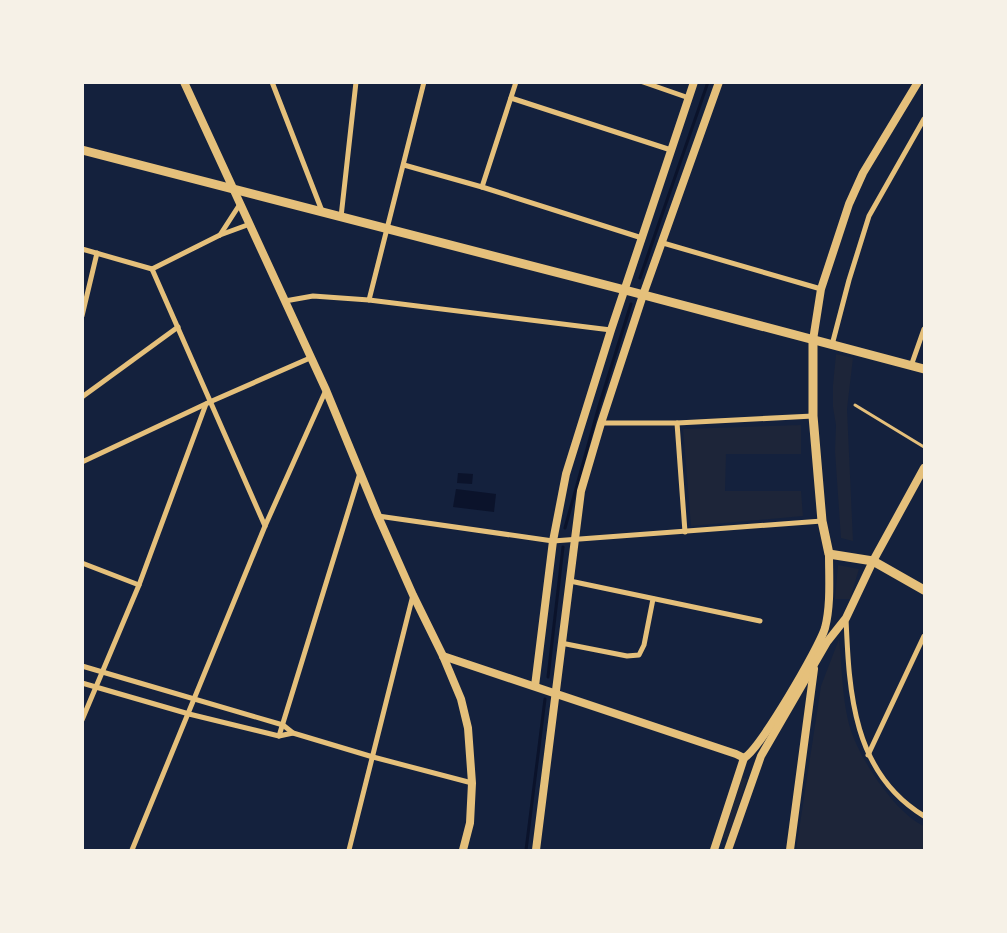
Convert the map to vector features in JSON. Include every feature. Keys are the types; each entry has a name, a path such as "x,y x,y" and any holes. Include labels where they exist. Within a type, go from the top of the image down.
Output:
{"main road":[{"path":"82,150 924,369"},
{"path":"813,340 813,416 822,521 829,554 872,561 924,590"}],"street":[{"path":"184,82 326,390 378,516 413,595 443,656 466,713 472,783 470,823 463,850"},
{"path":"272,82 322,212"},
{"path":"341,217 356,82"},
{"path":"370,300 424,82"},
{"path":"482,187 516,82"},
{"path":"643,82 689,98"},
{"path":"535,686 553,541 566,474 694,82"},
{"path":"536,850 574,541 582,491 601,423 643,295 719,82"},
{"path":"813,340 821,289 849,204 863,172 918,82"},
{"path":"511,98 671,150"},
{"path":"832,345 849,280 869,216 924,119"},
{"path":"404,165 482,187 642,238"},
{"path":"220,235 240,204"},
{"path":"82,249 152,269 220,235 250,224"},
{"path":"663,243 821,289"},
{"path":"82,316 97,254"},
{"path":"152,269 265,526"},
{"path":"285,301 314,296 370,300 612,330"},
{"path":"82,396 178,327"},
{"path":"911,366 924,329"},
{"path":"82,462 209,402 310,358"},
{"path":"132,850 265,526 326,390"},
{"path":"82,720 139,585 209,402"},
{"path":"601,423 677,423 813,416"},
{"path":"677,423 685,532"},
{"path":"829,554 827,617 821,637 780,709 753,750 744,758 715,848 728,850 761,756 827,642 846,618 872,561 924,468"},
{"path":"279,736 360,473"},
{"path":"378,516 553,541 574,541 822,521"},
{"path":"82,562 139,585"},
{"path":"570,581 760,621"},
{"path":"348,850 413,595"},
{"path":"561,643 627,656 639,655 644,645 653,598"},
{"path":"846,618 850,684 857,721 868,755 890,787 903,800 924,814"},
{"path":"868,755 924,636"},
{"path":"443,656 736,754 744,758 750,771 751,783"},
{"path":"790,850 814,664"},
{"path":"82,666 283,725 293,733 373,757 472,783"},
{"path":"82,683 189,714 279,736 293,733"}],"lane":[{"path":"855,405 924,447"}],"shaded area":[{"path":"836,354 853,358 847,409 853,541 841,538 835,451 836,425 833,407"},
{"path":"801,425 801,454 726,454 725,491 801,491 803,516 691,526 683,429"},
{"path":"458,473 473,474 472,484 457,483"},
{"path":"456,489 496,494 494,512 453,507"},
{"path":"838,565 859,569 850,599 835,599"},
{"path":"839,639 844,700 848,720 858,748 888,795 912,819 924,826 924,850 796,850 821,686"},
{"path":"742,777 747,779 728,839 723,838"}],"waterway":[{"path":"640,278 708,82"},
{"path":"565,528 599,406 631,304"},
{"path":"548,677 563,547"},
{"path":"526,850 545,699"}]}
